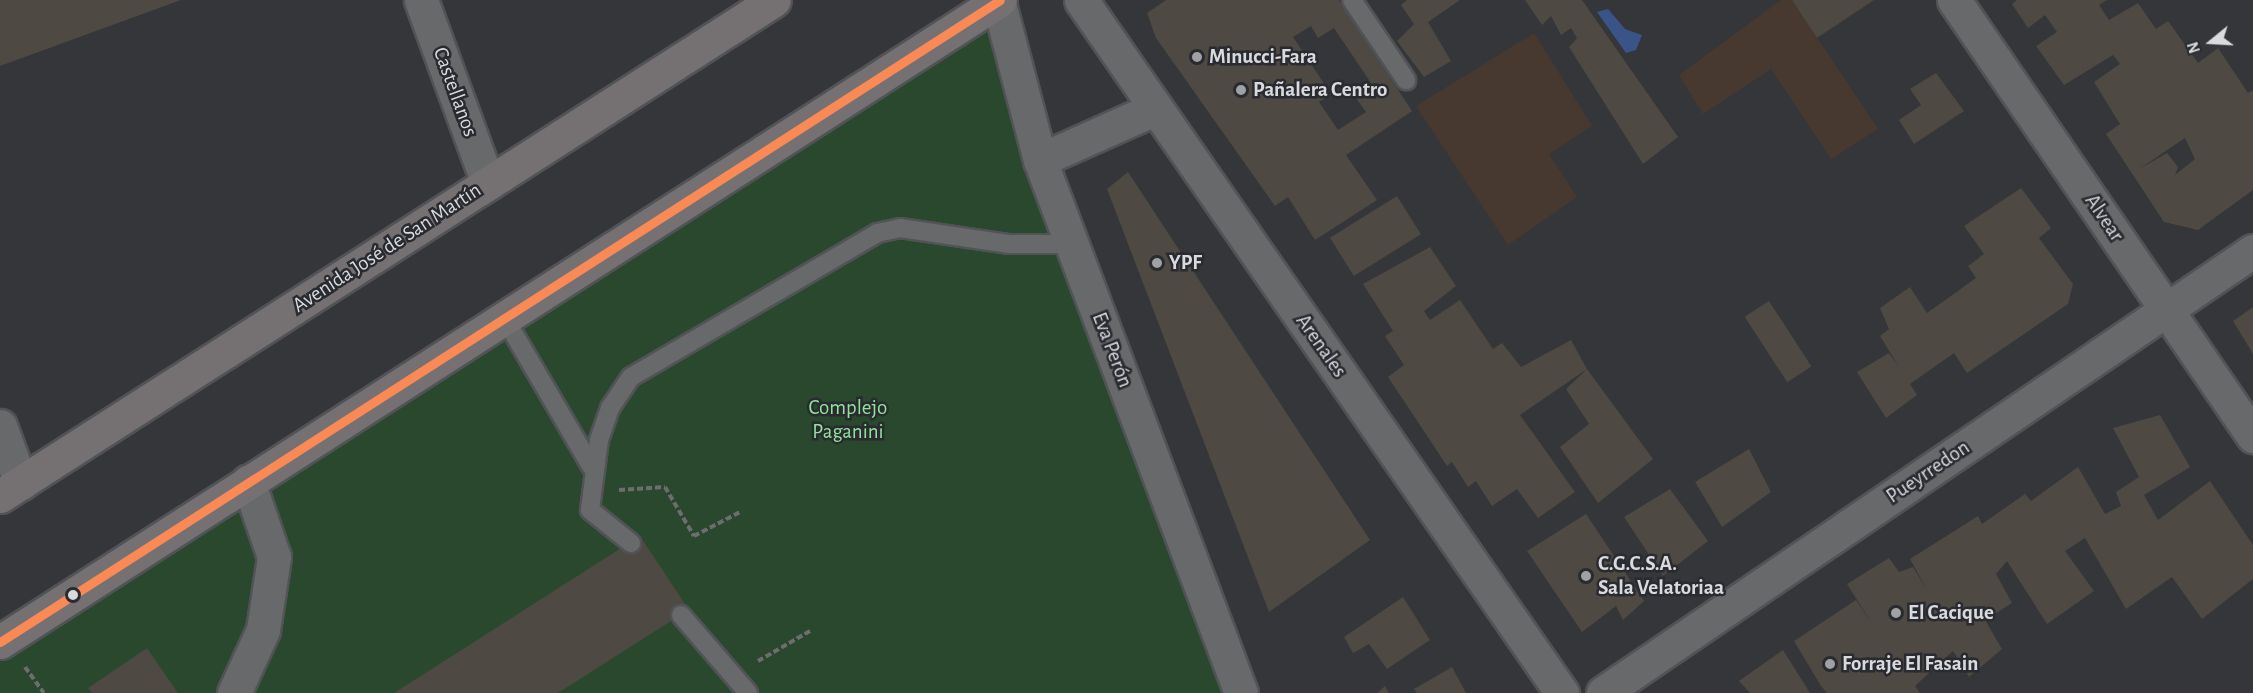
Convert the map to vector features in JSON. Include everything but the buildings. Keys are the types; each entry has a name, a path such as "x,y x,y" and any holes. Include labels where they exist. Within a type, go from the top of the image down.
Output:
{"main road":[{"name":"Avenida José de San Martín","path":"10,489 774,0"},
{"path":"0,642 999,0"}],"street":[{"name":"Castellanos","path":"421,0 488,183"},
{"name":"Eva Perón","path":"999,0 1040,160 1241,693"},
{"name":"Arenales","path":"1081,0 1562,693"},
{"name":"Alvear","path":"1954,0 2253,436"},
{"path":"1040,160 1156,108"},
{"name":"Pueyrredon","path":"1603,693 2253,251"},
{"path":"0,426 10,489"},
{"path":"234,693 263,630 274,557 248,481"}],"lane":[{"path":"1352,0 1406,80"},
{"path":"631,543 590,510 590,492 591,466 610,408 632,377 877,233 900,228 1008,244 1072,244"},
{"path":"504,317 591,466"},
{"path":"681,615 735,675 748,693"}],"path":[{"path":"590,492 665,487 694,536 740,512"},
{"path":"735,675 812,630"}],"shaded area":[{"path":"1781,0 1792,0 1878,129 1831,159 1771,69 1703,114 1679,75"},
{"path":"1534,33 1592,126 1549,154 1577,197 1508,245 1416,106"}],"green space":[{"name":"Complejo Paganini","path":"998,1 1241,693 0,693 0,642"}],"water":[{"path":"1608,9 1625,29 1642,35 1636,50 1626,53 1597,12"}],"transit line":[{"path":"0,642 1000,0"}],"place":[{"name":"Minucci-Fara","path":"1197,57"},
{"name":"Pañalera Centro","path":"1241,90"},
{"name":"YPF","path":"1157,263"},
{"name":"C.G.C.S.A. Sala Velatoriaa","path":"1586,576"},
{"name":"El Cacique","path":"1896,613"},
{"name":"Forraje El Fasain","path":"1830,664"}]}
